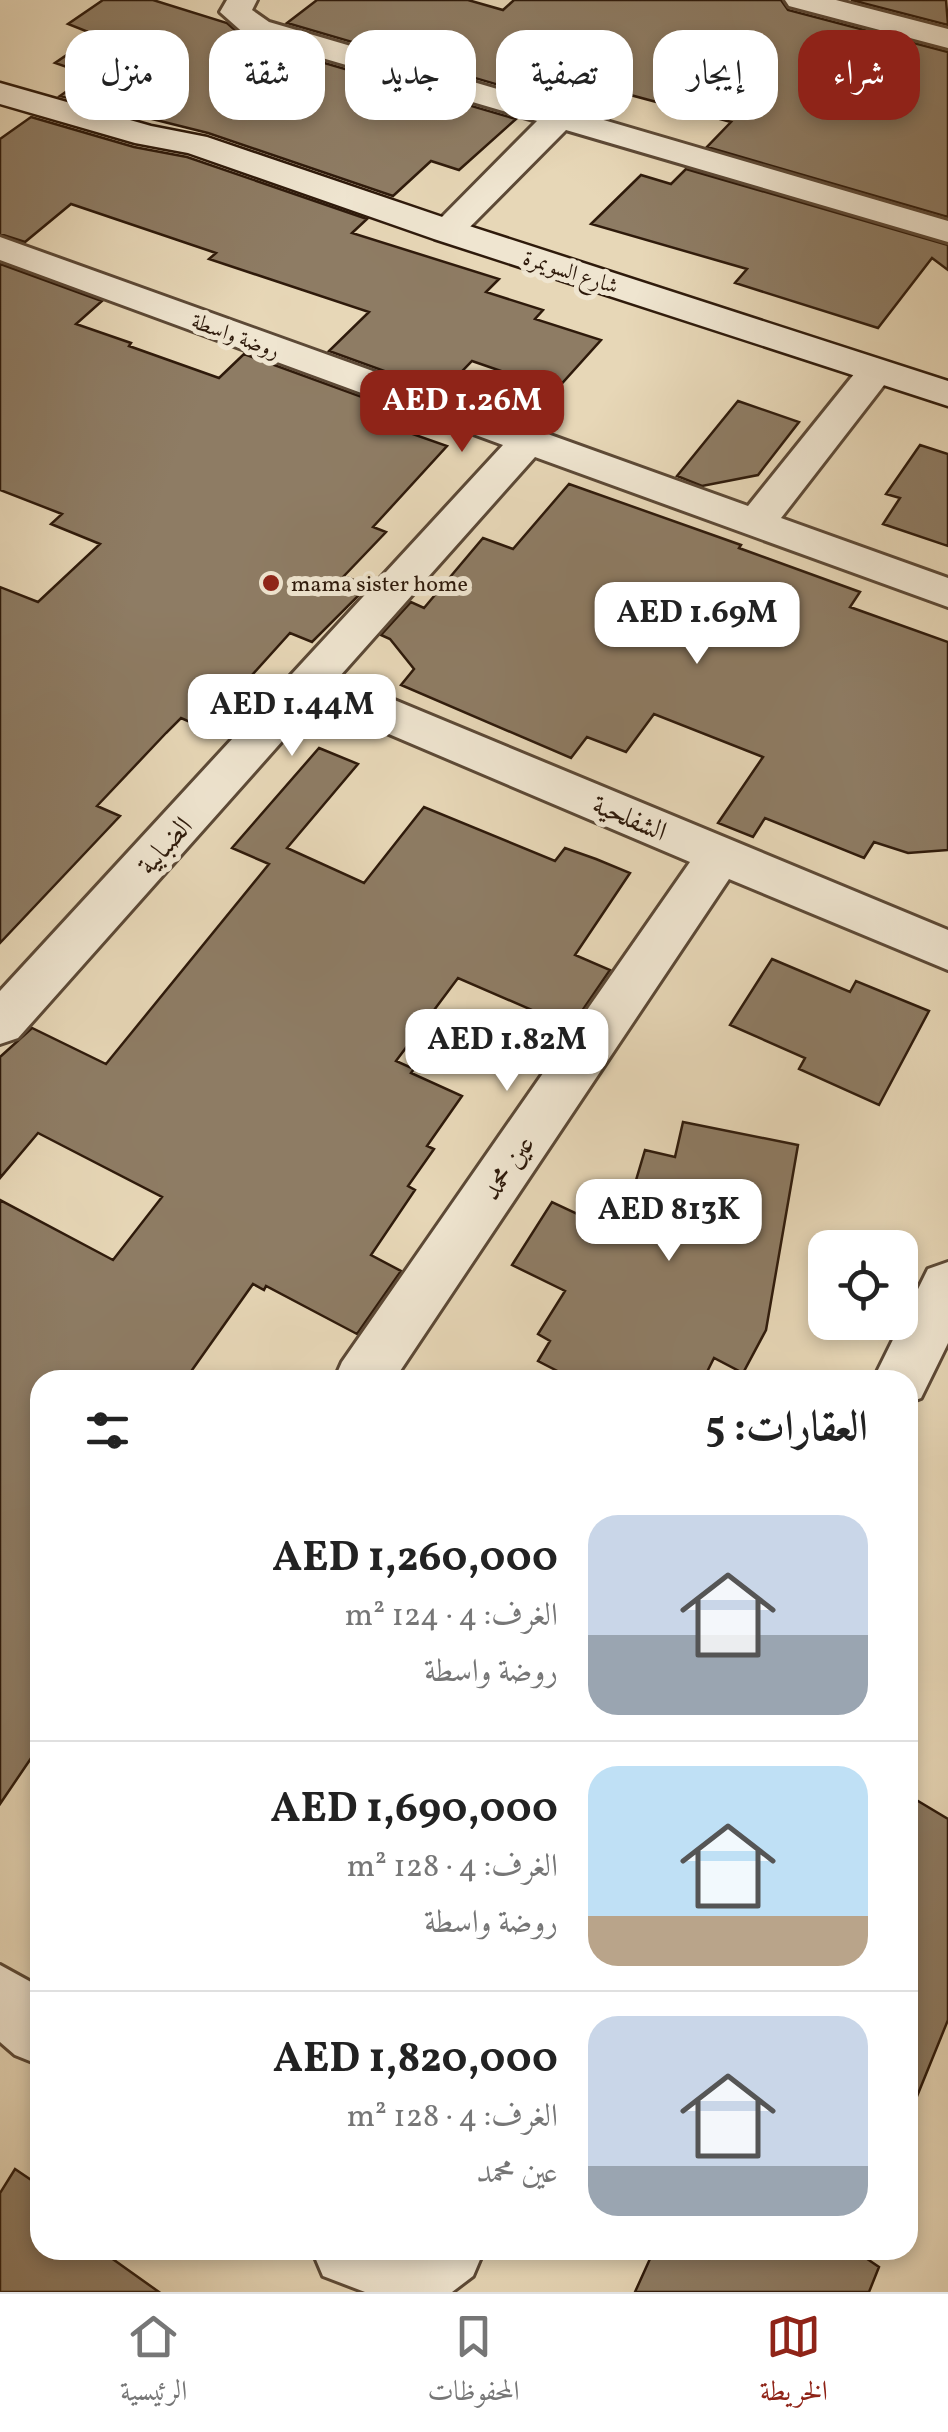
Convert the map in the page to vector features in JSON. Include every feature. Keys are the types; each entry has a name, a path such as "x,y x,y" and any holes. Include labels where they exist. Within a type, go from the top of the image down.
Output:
{"street":[{"path":"242,0 235,12 258,29 496,99"},
{"path":"800,0 948,39"},
{"name":"شارع السويمرة","path":"0,70 148,119 195,144 448,231 948,394"},
{"name":"شارع السويمرة","path":"0,93 147,136 195,144"},
{"path":"448,231 558,120"},
{"path":"567,120 948,232"},
{"name":"روضة واسطة","path":"0,248 948,593"},
{"path":"755,524 876,371"},
{"name":"الضبابية","path":"0,1024 528,442"},
{"name":"الشفلحية","path":"311,683 948,951"},
{"name":"عين محمد","path":"369,1370 720,855"},
{"path":"906,1370 948,1286"},
{"path":"0,1999 30,2022"},
{"path":"380,2260 418,2272 434,2260"}],"building":[{"path":"103,0 153,0 227,23 235,30 209,30 209,120 325,120 325,63 345,69 345,120 476,120 476,107 496,113 496,120 515,120 459,170 431,161 393,196 208,133 156,120 189,120 189,30 83,30 68,24"},
{"path":"317,0 468,0 503,10 514,0 781,0 788,10 864,30 798,30 798,120 920,120 920,45 948,52 948,217 707,147 731,122 724,120 778,120 778,30 653,30 653,101 633,96 633,30 496,30 496,84 476,78 476,30 345,30 345,40 325,34 325,30 287,23"},
{"path":"851,0 946,0 948,25"},
{"path":"31,117 134,147 187,157 367,219 352,233 499,279 486,292 543,310 535,319 601,340 556,390 472,361 442,392 329,351 369,312 209,259 216,253 71,204 25,242 0,234 0,139"},
{"path":"686,169 948,245 948,270 932,258 878,328 735,283 747,269 591,224 641,175 671,184"},
{"path":"0,264 102,301 76,324 131,343 129,346 219,378 244,354 417,417 404,431 447,446 373,527 386,532 344,576 368,586 312,642 290,633 204,728 181,718 97,806 120,816 0,943 0,587 38,602 100,544 51,524 62,514 0,490"},
{"path":"738,401 799,422 758,475 702,486 677,476"},
{"path":"920,445 948,454 948,546 883,524 900,498 886,494"},
{"path":"569,484 860,592 850,607 948,642 948,850 908,853 874,842 864,858 765,818 753,837 718,823 763,757 654,714 626,752 587,737 571,758 401,685 414,669 390,639 381,635 411,602 424,608 483,538 513,549"},
{"path":"319,748 358,764 287,848 364,883 424,807 555,861 565,848 630,873 575,955 610,970 571,1027 458,978 396,1061 414,1069 411,1073 462,1096 427,1146 434,1149 408,1186 415,1190 371,1255 401,1271 357,1334 266,1286 264,1290 253,1284 192,1370 30,1370 30,1760 0,1804 0,1200 113,1260 162,1197 38,1133 0,1178 0,1057 32,1028 106,1064 269,864 232,848"},
{"path":"772,959 850,992 856,981 929,1011 879,1105 799,1069 805,1058 730,1025"},
{"path":"683,1122 798,1145 766,1330 745,1370 714,1358 708,1370 556,1370 538,1361 550,1341 538,1334 565,1291 512,1265 552,1202 620,1234 645,1150 675,1157"},
{"path":"918,1801 948,1819 948,2020 918,2094"},
{"path":"15,2169 30,2179 30,2260 114,2260 159,2292 0,2292 0,2193"},
{"path":"649,2260 869,2260 879,2267 869,2292 635,2292"}],"place":[{"name":"mama sister home","path":"271,583"}]}
